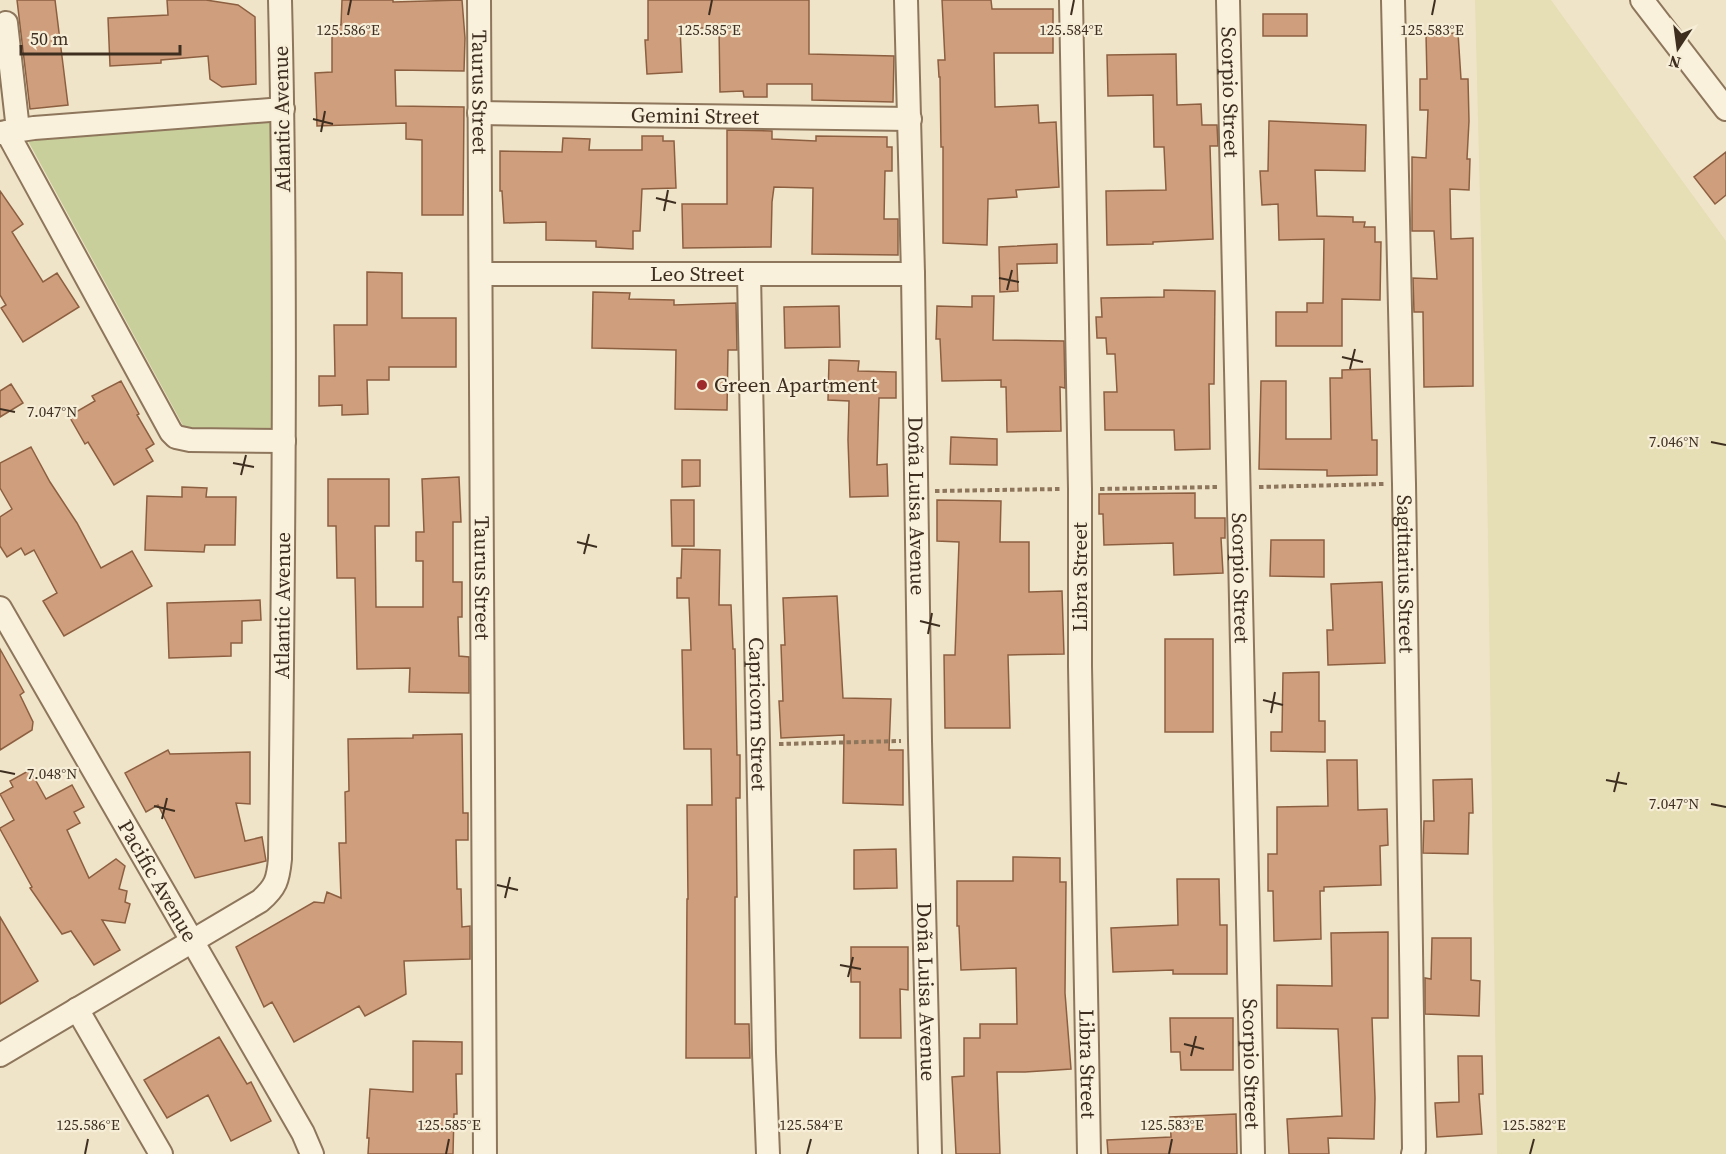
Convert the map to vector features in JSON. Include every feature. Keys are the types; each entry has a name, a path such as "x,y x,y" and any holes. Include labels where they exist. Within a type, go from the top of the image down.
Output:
{"street":[{"name":"Atlantic Avenue","path":"0,1055 260,902 276,884 279,873 284,441 280,0"},
{"name":"Taurus Street","path":"479,0 485,1154"},
{"name":"Doña Luisa Avenue","path":"906,0 930,1154"},
{"name":"Libra Street","path":"1071,0 1089,1154"},
{"name":"Scorpio Street","path":"1228,0 1253,1154"},
{"name":"Sagittarius Street","path":"1393,0 1404,484 1414,1152"},
{"path":"1642,0 1726,109"},
{"path":"6,23 8,132 171,432 176,437 190,440 284,441"},
{"path":"8,132 282,108"},
{"name":"Gemini Street","path":"479,113 910,119"},
{"name":"Leo Street","path":"481,274 913,274"},
{"name":"Capricorn Street","path":"749,274 764,1053 768,1154"},
{"name":"Pacific Avenue","path":"0,608 303,1133 312,1154"},
{"path":"77,1009 161,1154"}],"path":[{"path":"916,491 1404,484"},
{"path":"758,745 920,741"}],"shaded area":[{"path":"1475,0 1551,0 1726,241 1726,1154 1497,1154 1487,478"}],"green space":[{"path":"270,120 272,431 186,431 28,141"}],"building":[{"path":"17,0 55,0 68,105 30,109"},
{"path":"167,0 206,0 238,5 255,17 256,84 222,87 210,79 208,56 161,60 161,63 110,66 108,18 168,15"},
{"path":"342,0 393,0 393,2 462,0 465,38 464,71 395,70 396,106 464,107 463,215 422,215 422,140 406,139 406,123 317,126 315,73 332,72 332,25 341,25"},
{"path":"648,0 809,0 809,54 894,56 893,102 812,100 812,84 767,84 767,97 744,97 743,91 720,92 719,28 680,28 682,72 647,74 645,40 648,40"},
{"path":"942,0 991,0 992,9 1053,9 1053,53 994,53 995,107 1038,105 1039,123 1056,122 1059,187 1016,190 1017,197 988,199 987,245 943,243 943,147 941,147 938,60 945,60"},
{"path":"1263,14 1307,14 1307,36 1263,36"},
{"path":"1458,33 1461,79 1468,79 1469,190 1450,189 1451,239 1473,238 1473,386 1424,387 1423,312 1414,312 1413,278 1437,279 1434,231 1412,231 1412,157 1426,158 1428,110 1420,110 1420,79 1427,79 1426,34"},
{"path":"1176,54 1177,105 1201,104 1202,125 1217,125 1218,146 1210,146 1213,239 1107,245 1106,191 1166,190 1164,147 1154,147 1153,95 1108,96 1107,55"},
{"path":"1269,121 1366,125 1365,171 1315,170 1317,216 1353,217 1353,222 1365,222 1364,227 1375,227 1375,242 1381,242 1380,300 1342,299 1342,346 1276,346 1276,312 1307,312 1307,303 1323,303 1324,239 1279,240 1278,204 1262,205 1260,171 1268,171"},
{"path":"727,130 772,131 772,139 816,141 816,136 887,137 887,147 892,147 892,171 885,171 884,219 898,219 898,255 812,254 813,188 774,187 771,247 683,248 682,204 727,204"},
{"path":"642,136 663,136 663,141 674,141 676,188 642,189 640,231 633,231 633,249 596,247 596,241 546,240 546,222 504,223 502,191 500,191 500,151 562,152 563,138 590,139 589,150 642,150"},
{"path":"1726,152 1726,195 1715,204 1694,177"},
{"path":"0,191 23,224 12,232 43,282 57,273 79,307 23,342 1,308 6,305 0,295"},
{"path":"1057,244 1057,263 1017,264 1018,291 1000,292 999,247"},
{"path":"367,272 402,273 402,318 456,318 456,367 389,367 389,380 367,380 368,414 342,415 342,405 319,406 319,376 335,376 334,325 367,325"},
{"path":"1164,290 1215,291 1214,384 1209,384 1210,449 1175,450 1174,430 1105,430 1104,392 1117,392 1115,354 1107,354 1106,338 1097,338 1096,317 1102,317 1101,298 1164,297"},
{"path":"593,292 630,293 629,299 674,300 674,305 736,303 737,350 728,350 727,410 675,409 676,350 592,348"},
{"path":"972,296 994,296 993,340 1064,341 1065,388 1060,387 1061,431 1007,432 1006,387 1001,387 1001,380 942,381 940,339 936,339 937,306 972,307"},
{"path":"839,306 840,347 785,348 784,307"},
{"path":"829,360 859,361 858,371 896,372 896,398 879,398 877,465 887,464 888,496 850,497 849,401 828,400"},
{"path":"1370,369 1372,440 1377,440 1377,475 1327,476 1327,470 1259,469 1261,381 1286,381 1286,439 1331,439 1330,378 1342,378 1342,370"},
{"path":"121,381 154,444 146,449 153,461 114,485 88,442 85,444 69,416 95,401 92,396"},
{"path":"11,384 23,403 0,417 0,391"},
{"path":"951,437 997,439 997,465 950,464"},
{"path":"31,447 101,568 132,551 152,586 64,636 43,601 57,593 34,550 25,555 21,548 7,557 0,546 0,517 12,509 0,488 0,463"},
{"path":"682,460 700,460 700,486 682,487"},
{"path":"459,477 461,522 453,522 453,582 462,582 462,617 458,617 459,656 469,657 469,693 409,692 410,668 357,669 355,578 337,578 336,526 328,526 328,479 389,479 389,526 375,526 376,607 423,607 423,561 416,561 416,532 424,532 422,479"},
{"path":"182,487 207,488 206,497 236,497 235,545 205,545 204,552 145,550 147,496 182,497"},
{"path":"1195,493 1195,518 1225,518 1225,538 1221,538 1223,573 1174,575 1173,543 1104,545 1103,514 1099,514 1099,494"},
{"path":"671,500 694,500 694,546 672,546"},
{"path":"937,500 1001,501 1000,542 1029,542 1029,592 1062,591 1064,654 1008,655 1010,728 945,728 944,655 955,655 959,542 937,541"},
{"path":"1271,540 1324,540 1324,577 1270,576"},
{"path":"682,549 720,550 719,605 731,605 733,649 735,649 737,755 740,755 740,798 736,798 735,1024 749,1024 750,1058 686,1058 687,805 712,805 711,749 684,749 682,650 691,650 689,598 677,598 677,578 681,578"},
{"path":"1382,582 1385,663 1328,665 1327,630 1333,630 1331,584"},
{"path":"837,596 843,698 891,699 889,750 903,750 903,805 843,803 844,735 781,738 779,701 783,701 781,645 785,645 783,598"},
{"path":"260,600 261,620 242,621 242,643 231,643 231,656 169,658 167,603"},
{"path":"1165,639 1213,639 1213,732 1165,732"},
{"path":"0,649 24,692 20,695 33,722 32,730 0,750"},
{"path":"1319,672 1319,721 1325,721 1325,752 1271,751 1271,732 1282,732 1283,673"},
{"path":"462,734 463,813 468,813 468,840 456,840 457,889 461,889 462,927 470,926 470,959 404,961 406,994 365,1016 359,1006 294,1042 272,1002 264,1007 236,947 314,902 324,903 327,892 341,898 339,843 346,843 345,792 349,791 348,739 413,738 413,735"},
{"path":"168,750 170,754 250,752 250,804 236,803 245,841 262,837 266,861 195,878 158,805 146,812 125,773"},
{"path":"1327,760 1357,760 1358,810 1387,809 1388,845 1380,846 1381,885 1324,887 1324,891 1320,891 1321,939 1274,941 1273,891 1268,891 1268,854 1277,854 1277,807 1328,806"},
{"path":"30,770 46,799 72,785 84,807 74,812 80,823 67,830 89,878 116,859 125,866 119,889 127,891 125,902 130,904 125,923 102,920 120,950 94,965 71,931 62,934 30,888 32,887 0,829 14,820 0,794 13,787 10,781"},
{"path":"1472,779 1473,813 1469,813 1468,854 1423,853 1424,821 1434,821 1433,780"},
{"path":"896,849 897,888 854,889 854,850"},
{"path":"1013,857 1060,858 1060,882 1066,882 1065,993 1071,1069 997,1072 1000,1154 956,1154 952,1077 964,1076 964,1038 980,1038 980,1024 1017,1024 1016,968 961,970 959,926 957,926 957,881 1013,881"},
{"path":"1177,879 1219,879 1220,925 1227,925 1227,974 1173,974 1173,970 1113,972 1111,928 1178,925"},
{"path":"0,917 38,981 0,1004"},
{"path":"1388,932 1388,1018 1372,1018 1374,1139 1328,1138 1329,1154 1289,1154 1287,1119 1342,1116 1338,1029 1277,1028 1277,985 1332,986 1331,933"},
{"path":"1432,938 1471,938 1471,980 1480,981 1479,1016 1425,1014 1425,978 1431,979"},
{"path":"851,947 908,947 908,990 900,989 901,1038 860,1038 860,982 851,982"},
{"path":"1170,1018 1233,1018 1233,1070 1181,1070 1180,1052 1171,1052"},
{"path":"219,1037 247,1084 251,1082 271,1121 231,1141 208,1095 167,1118 144,1080"},
{"path":"413,1041 462,1042 462,1074 456,1074 457,1114 454,1114 453,1154 368,1154 370,1089 413,1092"},
{"path":"1458,1056 1482,1056 1483,1094 1479,1094 1482,1134 1437,1137 1435,1103 1459,1102"},
{"path":"1236,1114 1237,1154 1108,1154 1107,1140 1171,1137 1170,1117"}],"place":[{"name":"Green Apartment","path":"702,385"}]}
